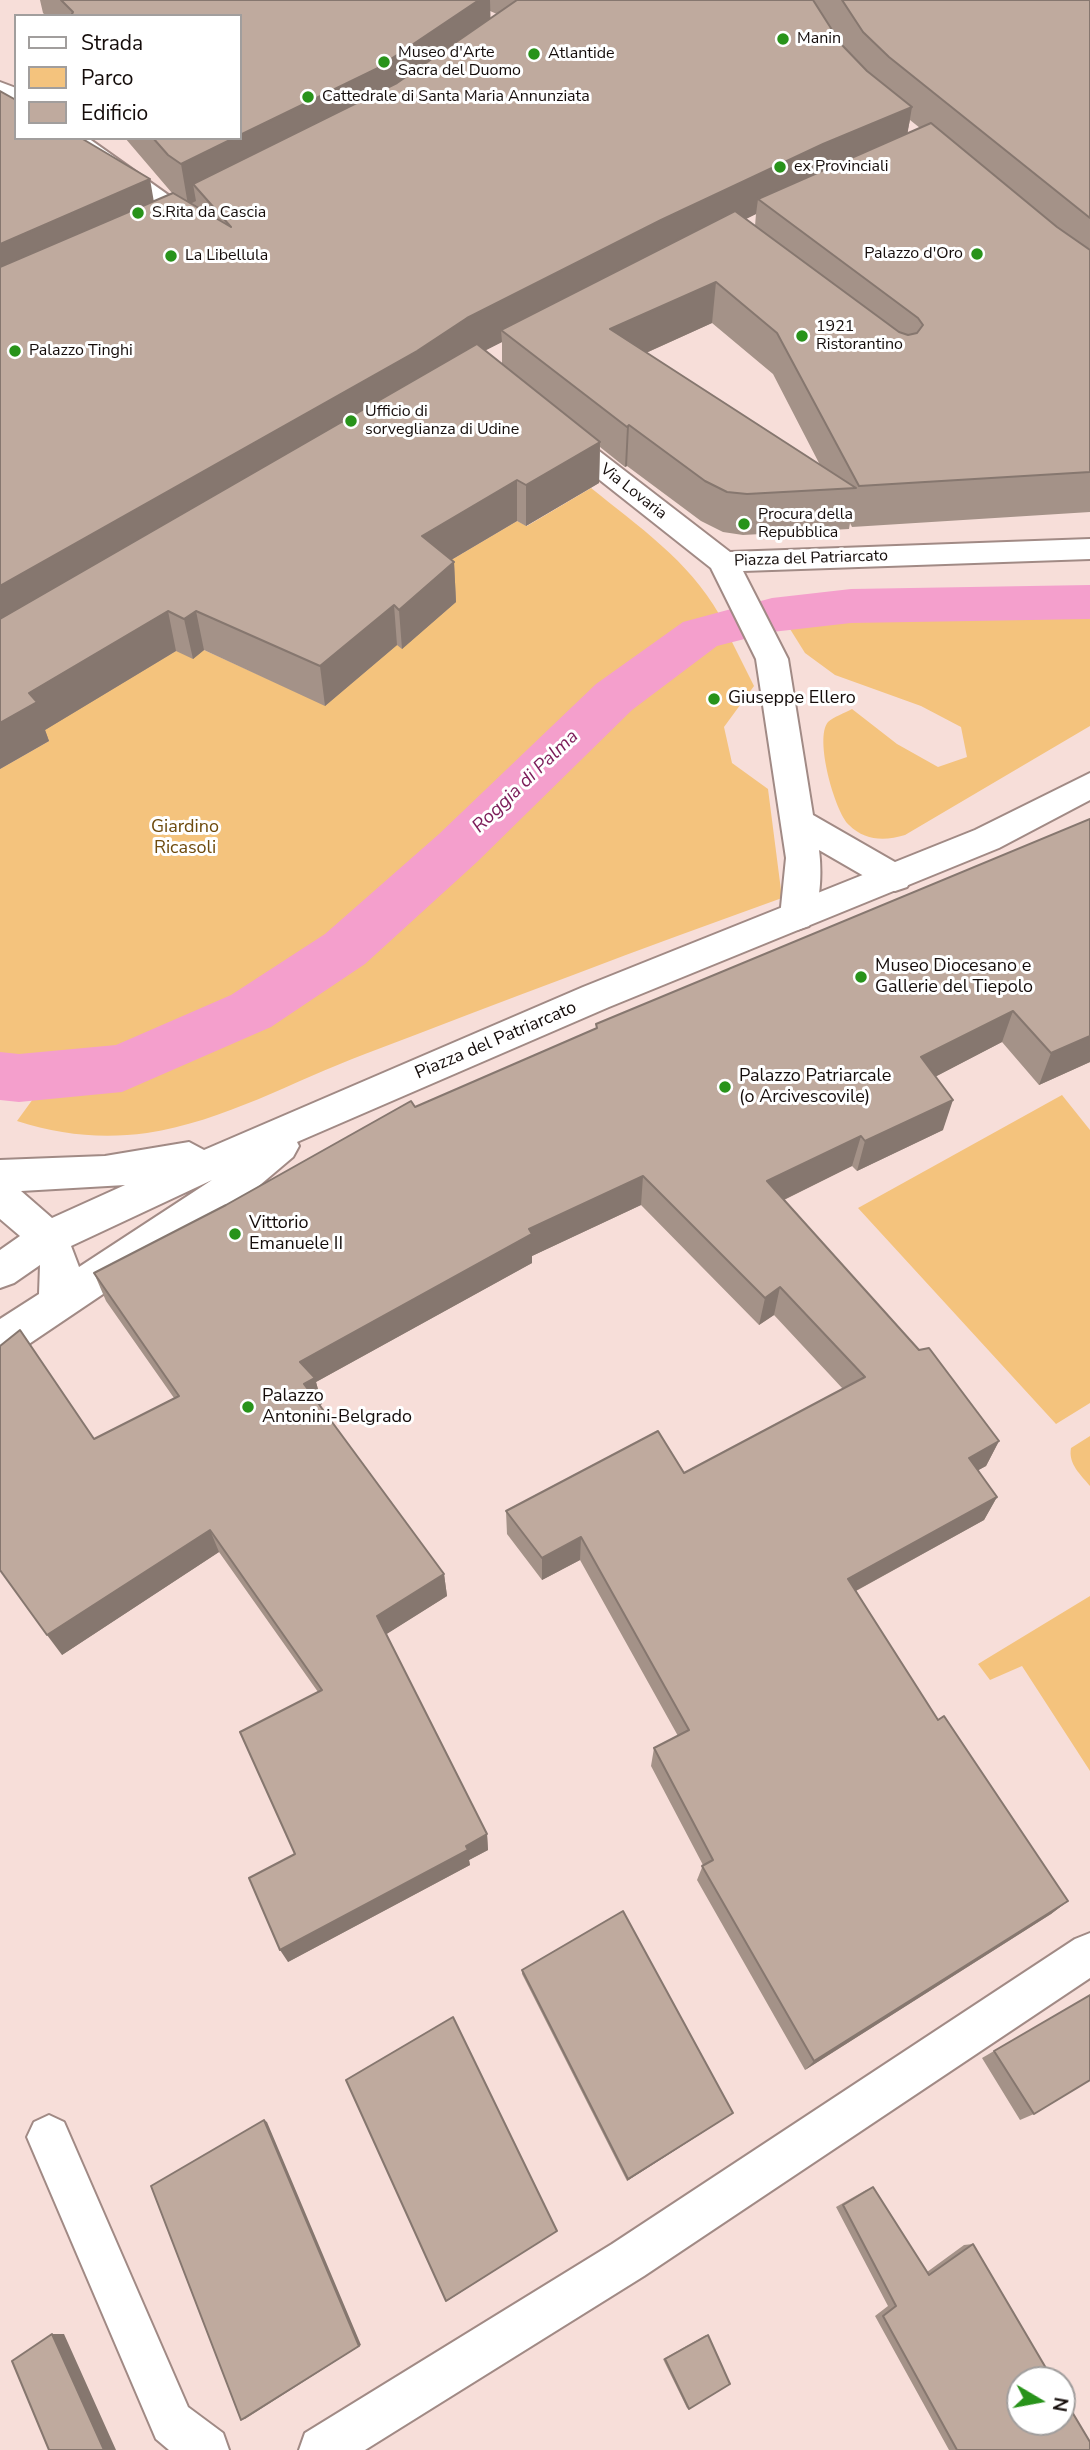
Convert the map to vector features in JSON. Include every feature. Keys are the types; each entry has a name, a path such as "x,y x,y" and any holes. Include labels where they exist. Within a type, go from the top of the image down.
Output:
{"street":[{"path":"74,140 186,219"},
{"path":"161,230 211,206"},
{"name":"Via Lovaria","path":"537,417 723,562"},
{"name":"Piazza del Patriarcato","path":"797,917 802,887 799,823 772,659 723,562 1090,549"},
{"name":"Piazza del Patriarcato","path":"0,1271 46,1240 252,1145 596,998 895,878 1032,818 1090,785"},
{"name":"Piazza del Patriarcato","path":"1032,818 1090,811"},
{"path":"799,823 895,878"},
{"name":"Piazza del Patriarcato","path":"0,1341 228,1190 312,1120"},
{"path":"0,1176 105,1172 252,1145"},
{"path":"0,1184 105,1211 146,1210 183,1205 228,1190"},
{"path":"0,1197 29,1221 46,1240 60,1266 57,1303"}],"lane":[{"path":"322,2450 628,2260 1090,1954"},
{"path":"49,2137 172,2423 206,2450"}],"green space":[{"name":"Giardino Ricasoli","path":"591,488 678,561 707,595 719,614 692,626 639,661 589,705 484,810 408,879 285,971 194,1022 120,1056 69,1064 0,1062 0,769 49,741 39,730 176,651 204,650 325,705 424,576 517,521 527,526"},
{"path":"1016,612 1090,613 1090,726 905,835 876,838 855,830 838,806 828,775 823,743 828,722 852,709 897,744 938,767 967,757 961,727 921,706 835,675 805,653 785,621"},
{"path":"729,636 754,686 724,727 732,763 768,789 782,898 365,1054 204,1119 147,1133 114,1136 66,1133 17,1121 46,1081 122,1077 264,1015 294,999 357,951 624,697 708,640"},
{"path":"1062,1095 1090,1130 1090,1403 1056,1424 858,1208"},
{"path":"1090,1436 1090,1486 1071,1459 1071,1448"},
{"path":"1090,1596 1090,1771 1022,1666 990,1680 978,1664"}],"building":[{"path":"61,0 479,0 376,69 242,134 242,14 72,14"},
{"path":"517,0 813,0 841,44 867,71 912,107 823,144 661,220 467,318 417,351 0,586 0,267 173,193 231,227 193,184 397,83"},
{"path":"842,0 1090,0 1090,218 889,57 863,32"},
{"path":"0,91 14,99 14,140 84,140 150,179 0,244"},
{"path":"931,123 1057,227 1090,250 1090,472 859,486 777,333 716,282 610,329 856,488 747,494 727,492 705,481 629,425 627,427 501,330 735,211 899,332 908,335 917,333 923,325 918,318 758,199"},
{"path":"155,140 230,140 181,164 168,155"},
{"path":"477,344 600,442 526,485 517,480 422,536 454,562 399,610 394,605 320,666 196,611 184,619 168,611 29,693 37,702 0,723 0,619"},
{"path":"1090,819 1090,1036 1051,1053 1013,1011 921,1057 953,1100 865,1141 861,1136 767,1181 919,1350 929,1348 999,1441 969,1458 997,1497 848,1579 938,1720 944,1716 1068,1901 814,2061 702,1866 713,1860 654,1748 689,1730 581,1537 542,1558 506,1511 658,1431 684,1473 865,1377 780,1287 765,1298 643,1176 529,1229 532,1234 300,1362 315,1378 304,1384 444,1574 377,1616 487,1834 466,1846 468,1850 280,1950 249,1878 295,1854 240,1732 322,1690 210,1530 47,1635 0,1570 0,1346 20,1330 94,1439 179,1396 94,1273 226,1205 411,1101 415,1107 597,1028 596,1024"},
{"path":"623,1911 733,2113 628,2179 522,1970"},
{"path":"1090,1995 1090,2080 1034,2114 994,2051"},
{"path":"453,2017 557,2231 446,2301 346,2080"},
{"path":"264,2120 359,2346 241,2420 151,2186"},
{"path":"873,2187 929,2275 973,2244 1045,2366 1006,2366 1006,2436 1076,2436 1076,2418 1090,2442 1090,2450 957,2450 883,2316 896,2306 843,2205"},
{"path":"52,2334 104,2450 49,2450 12,2361"},
{"path":"708,2335 730,2384 689,2409 665,2359"}],"waterway":[{"name":"Roggia di Palma","path":"0,1076 19,1078 122,1068 251,1011 345,949 458,848 614,697 700,634 772,615 851,606 1090,602"}],"place":[{"name":"Manin","path":"783,39"},
{"name":"Atlantide","path":"534,54"},
{"name":"Museo d'Arte Sacra del Duomo","path":"384,62"},
{"name":"Cattedrale di Santa Maria Annunziata","path":"308,97"},
{"name":"ex Provinciali","path":"780,167"},
{"name":"S.Rita da Cascia","path":"138,213"},
{"name":"Palazzo d'Oro","path":"977,254"},
{"name":"La Libellula","path":"171,256"},
{"name":"1921 Ristorantino","path":"802,336"},
{"name":"Palazzo Tinghi","path":"15,351"},
{"name":"Ufficio di sorveglianza di Udine","path":"351,421"},
{"name":"Procura della Repubblica","path":"744,524"},
{"name":"Giuseppe Ellero","path":"714,699"},
{"name":"Museo Diocesano e Gallerie del Tiepolo","path":"861,977"},
{"name":"Palazzo Patriarcale (o Arcivescovile)","path":"725,1087"},
{"name":"Vittorio Emanuele II","path":"235,1234"},
{"name":"Palazzo Antonini-Belgrado","path":"248,1407"}]}
